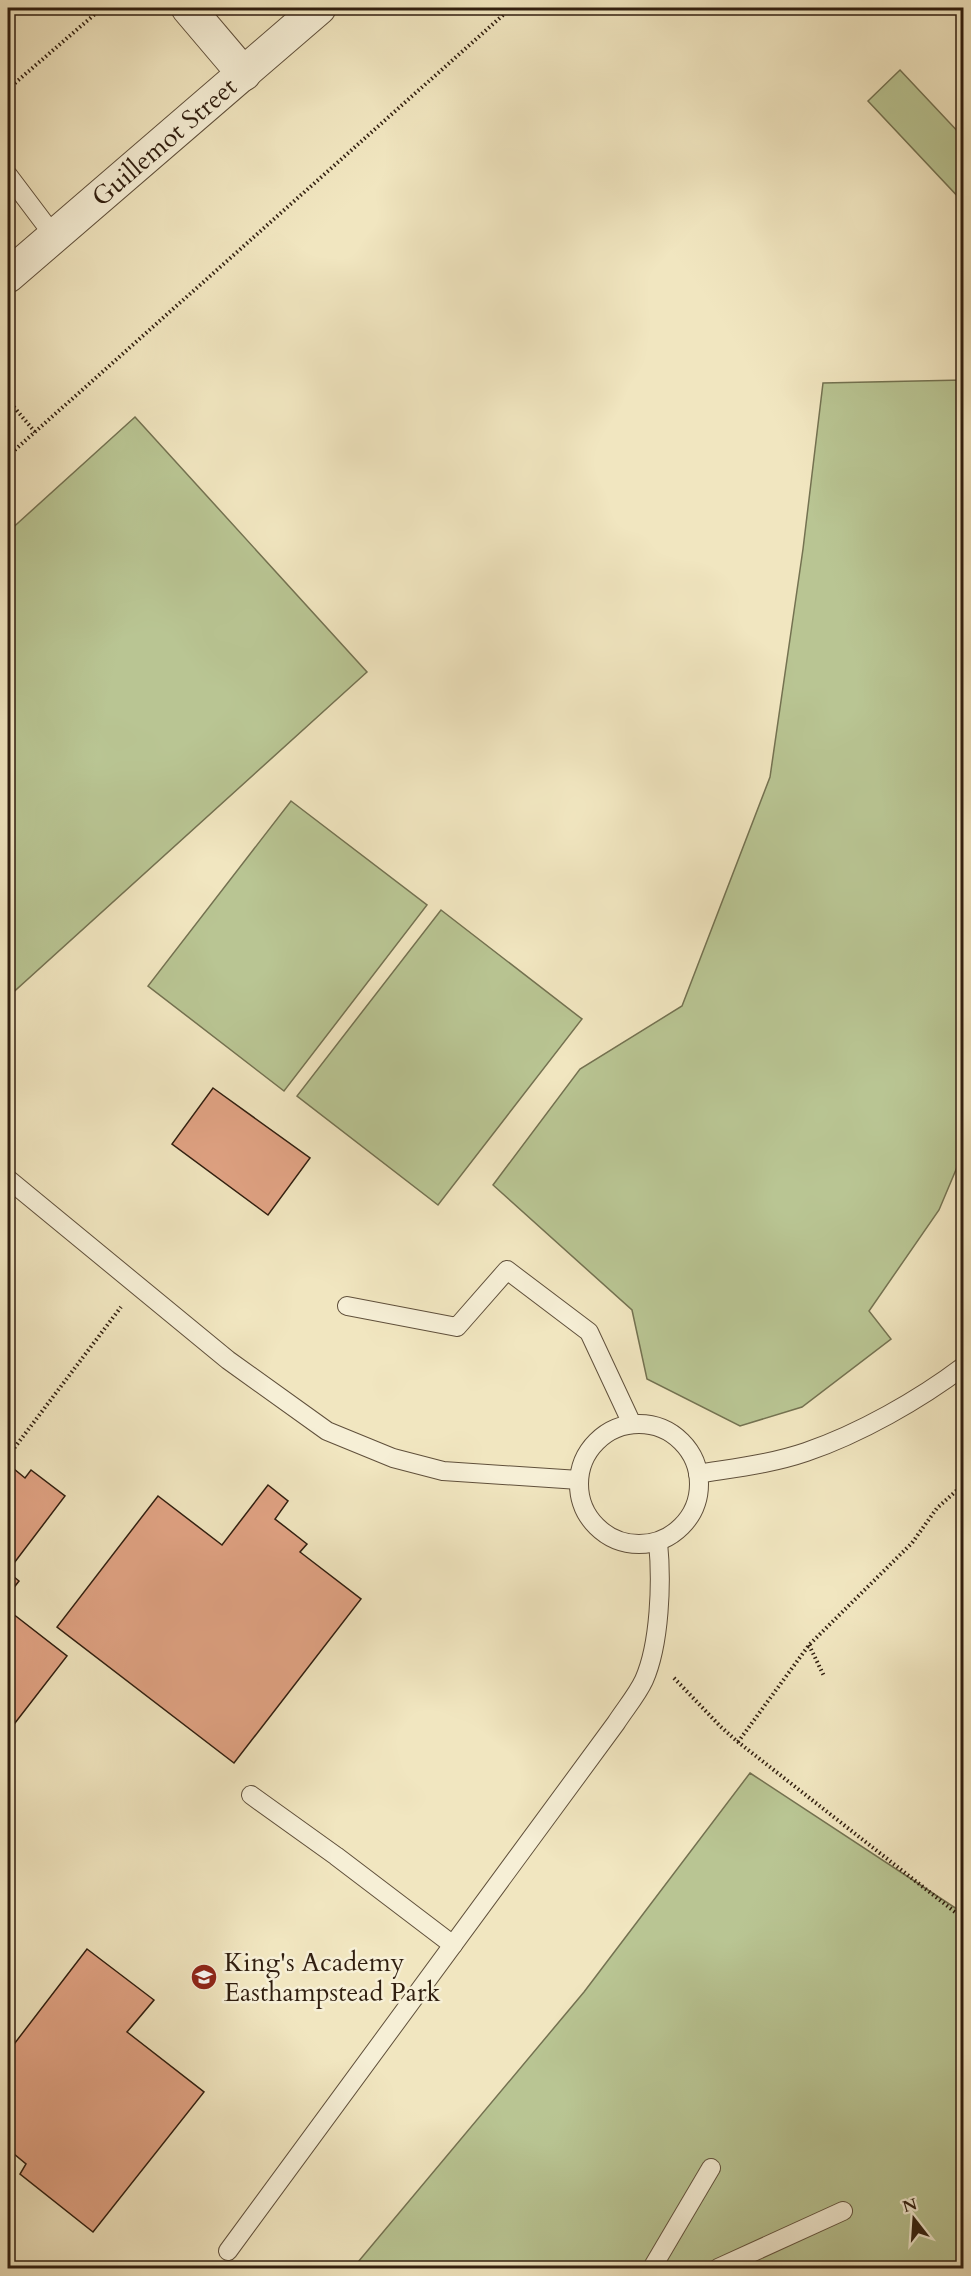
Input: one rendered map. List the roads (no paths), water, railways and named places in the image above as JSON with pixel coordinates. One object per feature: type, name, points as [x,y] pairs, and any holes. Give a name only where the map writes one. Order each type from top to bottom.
[{"type":"street","points":[[188,8],[244,74]]},
{"type":"street","name":"Guillemot Street","points":[[8,276],[319,8]]},
{"type":"lane","points":[[8,175],[54,236]]},
{"type":"lane","points":[[8,1179],[228,1360],[327,1431],[393,1458],[442,1471],[579,1480]]},
{"type":"lane","points":[[347,1306],[457,1326],[507,1270],[588,1332],[632,1425]]},
{"type":"lane","points":[[698,1474],[754,1465],[806,1452],[844,1436],[892,1411],[963,1366]]},
{"type":"lane","points":[[632,1425],[653,1425],[674,1436],[689,1450],[698,1474],[698,1499],[689,1518],[676,1532],[658,1542],[634,1545],[614,1539],[596,1527],[588,1517],[580,1498],[579,1480],[584,1460],[596,1442],[612,1431],[632,1425]]},
{"type":"lane","points":[[228,2251],[616,1723],[644,1681],[653,1655],[661,1572],[658,1542]]},
{"type":"lane","points":[[251,1795],[453,1945]]},
{"type":"lane","points":[[652,2268],[711,2168]]},
{"type":"lane","points":[[718,2268],[843,2211]]},
{"type":"place","name":"King's Academy Easthampstead Park","points":[[204,1977]]}]
